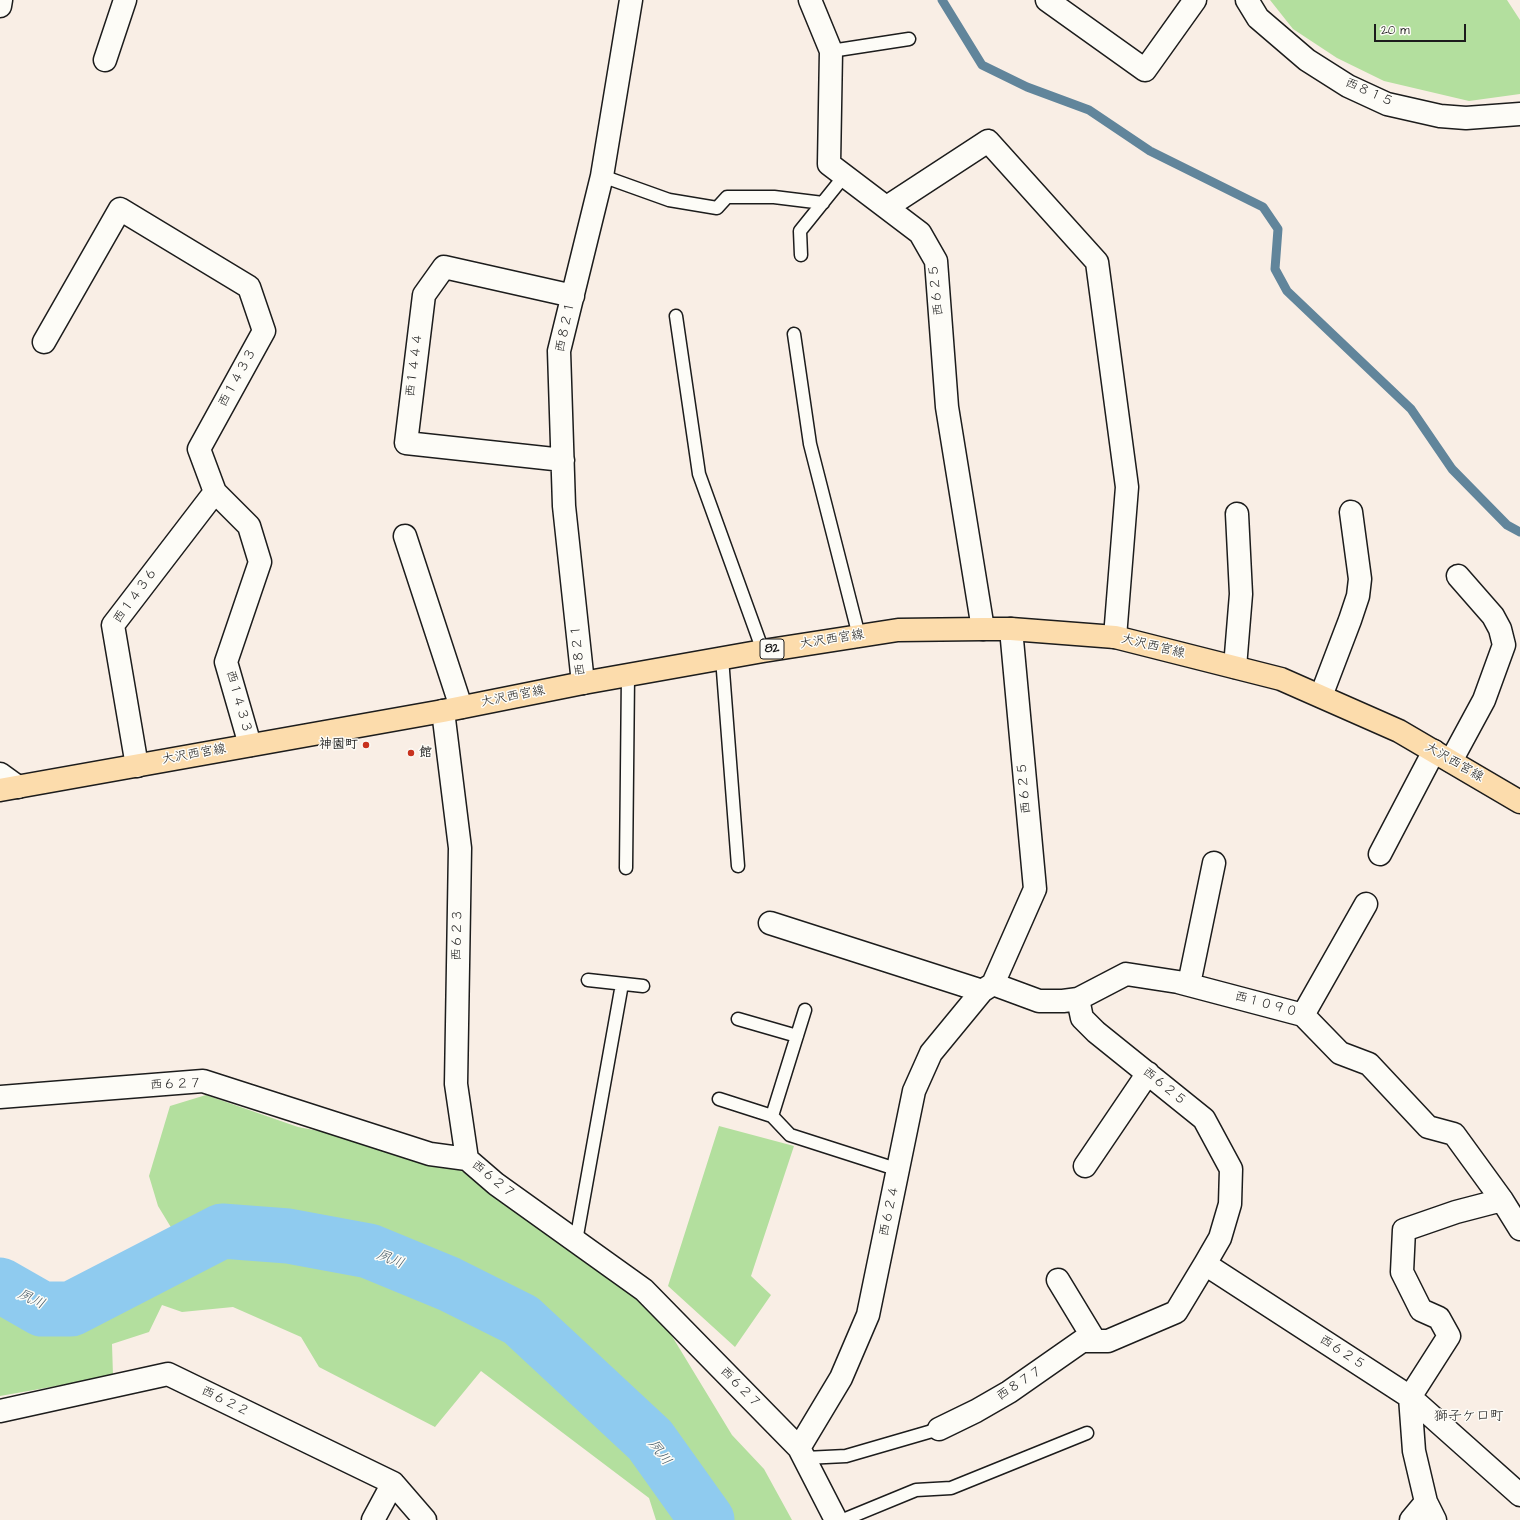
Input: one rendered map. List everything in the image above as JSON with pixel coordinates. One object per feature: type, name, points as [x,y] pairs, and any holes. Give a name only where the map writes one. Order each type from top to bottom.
[{"type":"main road","name":"大沢西宮線","points":[[9,788],[452,709],[583,683],[763,651],[898,630],[1011,629],[1115,637],[1281,678],[1399,731],[1520,802]]},
{"type":"street","points":[[0,6],[2,0]]},
{"type":"street","points":[[105,60],[125,0]]},
{"type":"street","name":"西８２１","points":[[583,683],[564,506],[559,351],[602,176],[631,0]]},
{"type":"street","name":"西６２５","points":[[810,0],[831,51],[829,164],[920,233],[936,261],[947,407],[983,629]]},
{"type":"street","points":[[1047,0],[1144,70],[1195,0]]},
{"type":"street","name":"西８１５","points":[[1247,0],[1258,18],[1307,60],[1348,86],[1387,104],[1440,116],[1466,118],[1520,114]]},
{"type":"street","points":[[887,207],[988,141],[1096,262],[1127,487],[1115,637]]},
{"type":"street","name":"西１４３３","points":[[44,342],[120,209],[248,286],[264,331],[199,449],[215,492],[249,526],[260,562],[226,662],[250,745]]},
{"type":"street","name":"西１４４４","points":[[563,460],[406,443],[424,295],[444,267],[573,296]]},
{"type":"street","name":"西１４３６","points":[[136,766],[113,625],[215,492]]},
{"type":"street","points":[[1321,696],[1358,596],[1360,579],[1351,512]]},
{"type":"street","points":[[1235,667],[1241,594],[1237,514]]},
{"type":"street","name":"西６２３","points":[[405,536],[452,709],[460,848],[456,1084],[467,1159]]},
{"type":"street","points":[[1380,854],[1443,756],[1484,700],[1497,669],[1504,644],[1500,629],[1493,616],[1458,576]]},
{"type":"street","name":"西６２５","points":[[987,987],[1034,889],[1011,629]]},
{"type":"street","points":[[0,774],[9,788]]},
{"type":"street","points":[[1189,984],[1214,863]]},
{"type":"street","points":[[1303,1015],[1366,904]]},
{"type":"street","points":[[770,923],[987,987],[1039,1000],[1078,999]]},
{"type":"street","name":"西１０９０","points":[[1078,999],[1126,974],[1189,984],[1303,1015],[1340,1053],[1369,1064],[1428,1127],[1454,1134],[1519,1223]]},
{"type":"street","name":"西６２４","points":[[802,1453],[841,1378],[868,1315],[899,1170],[914,1090],[931,1052],[987,987]]},
{"type":"street","name":"西６２５","points":[[1078,999],[1082,1018],[1204,1119],[1231,1169],[1230,1204],[1220,1238],[1205,1264],[1410,1397],[1520,1495]]},
{"type":"street","points":[[1085,1166],[1148,1074]]},
{"type":"street","name":"西６２７","points":[[0,1097],[202,1081],[430,1154],[467,1159],[496,1184],[644,1290],[802,1453],[836,1520]]},
{"type":"street","points":[[1410,1520],[1431,1511],[1414,1451],[1410,1397],[1449,1336],[1439,1318],[1421,1310],[1402,1272],[1404,1230],[1456,1212],[1502,1200]]},
{"type":"street","name":"西８７７","points":[[939,1429],[976,1411],[1009,1392],[1082,1341],[1108,1341],[1176,1312],[1205,1264]]},
{"type":"street","points":[[1058,1280],[1096,1341]]},
{"type":"street","name":"西６２２","points":[[0,1411],[168,1374],[393,1483],[425,1520]]},
{"type":"street","points":[[373,1520],[393,1483]]},
{"type":"lane","points":[[831,51],[909,39]]},
{"type":"lane","points":[[801,255],[800,231],[845,175]]},
{"type":"lane","points":[[602,176],[669,200],[717,208],[727,198],[774,197],[823,203]]},
{"type":"lane","points":[[676,316],[699,474],[763,651]]},
{"type":"lane","points":[[794,334],[810,444],[859,636]]},
{"type":"lane","points":[[722,658],[738,866]]},
{"type":"lane","points":[[626,868],[628,675]]},
{"type":"lane","points":[[588,980],[643,986]]},
{"type":"lane","points":[[576,1241],[622,984]]},
{"type":"lane","points":[[772,1116],[805,1010]]},
{"type":"lane","points":[[738,1019],[797,1036]]},
{"type":"lane","points":[[719,1099],[772,1116],[790,1135],[899,1170]]},
{"type":"lane","name":"西８７７","points":[[802,1453],[846,1456],[939,1429]]},
{"type":"lane","points":[[843,1520],[916,1490],[951,1488],[1087,1433]]},
{"type":"green space","points":[[1270,0],[1507,0],[1520,20],[1520,94],[1469,101],[1384,81],[1337,58],[1293,29]]},
{"type":"green space","points":[[206,1095],[298,1127],[467,1159],[644,1290],[732,1435],[764,1469],[792,1520],[656,1520],[649,1498],[481,1371],[435,1427],[319,1367],[301,1337],[233,1307],[182,1312],[162,1305],[149,1332],[112,1344],[113,1376],[0,1396],[0,1310],[32,1327],[189,1257],[158,1206],[149,1176],[170,1106]]},
{"type":"green space","points":[[719,1126],[794,1146],[751,1276],[771,1295],[735,1347],[668,1286]]},
{"type":"waterway","points":[[942,0],[982,65],[1027,87],[1089,110],[1150,151],[1263,207],[1278,229],[1275,269],[1287,291],[1411,409],[1452,469],[1507,525],[1520,532]]},
{"type":"waterway","name":"夙川","points":[[0,1285],[42,1309],[71,1309],[222,1231],[288,1236],[369,1251],[449,1284],[521,1320],[650,1440],[707,1520]]},
{"type":"place","name":"神園町","points":[[366,745]]},
{"type":"place","name":"館","points":[[411,753]]},
{"type":"district","name":"獅子ケ口町","points":[[1469,1417]]}]
